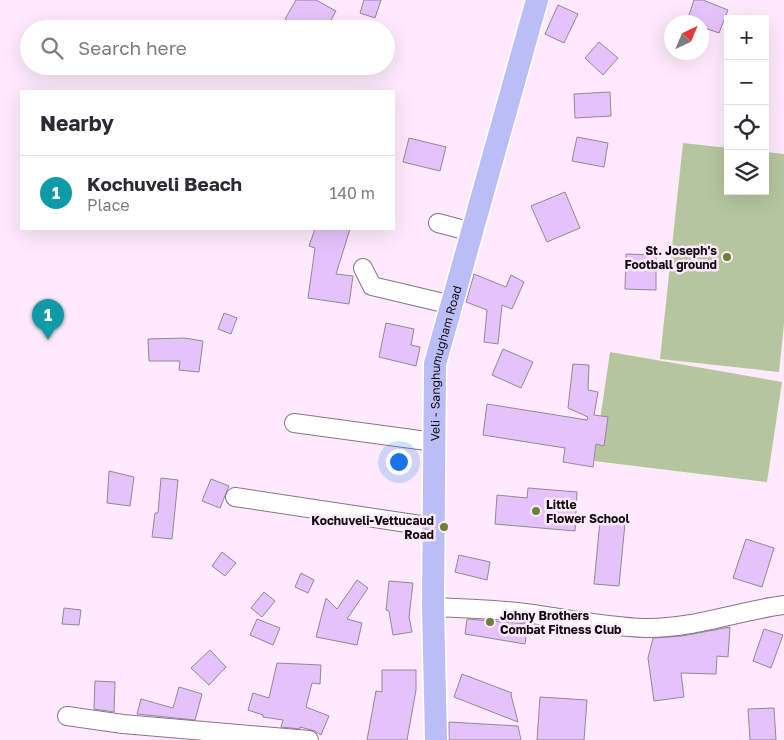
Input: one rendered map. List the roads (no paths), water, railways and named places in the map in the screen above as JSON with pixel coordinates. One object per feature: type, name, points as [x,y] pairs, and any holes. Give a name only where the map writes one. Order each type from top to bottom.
[{"type":"main road","name":"Veli - Sanghumugham Road","points":[[436,740],[433,607],[435,364],[536,0]]},
{"type":"street","points":[[438,223],[472,232]]},
{"type":"street","points":[[363,268],[372,286],[452,306]]},
{"type":"street","points":[[294,423],[434,442]]},
{"type":"street","points":[[235,497],[434,527]]},
{"type":"street","points":[[433,607],[516,612],[574,622],[646,628],[677,626],[784,605]]},
{"type":"street","points":[[66,716],[124,724],[309,740]]},
{"type":"place","name":"St. Joseph's Football ground","points":[[727,257]]},
{"type":"place","name":"Kochuveli Beach","points":[[48,340]]},
{"type":"place","name":"Little Flower School","points":[[536,511]]},
{"type":"place","name":"Kochuveli-Vettucaud Road","points":[[444,527]]},
{"type":"place","name":"Johny Brothers Combat Fitness Club","points":[[490,622]]}]
